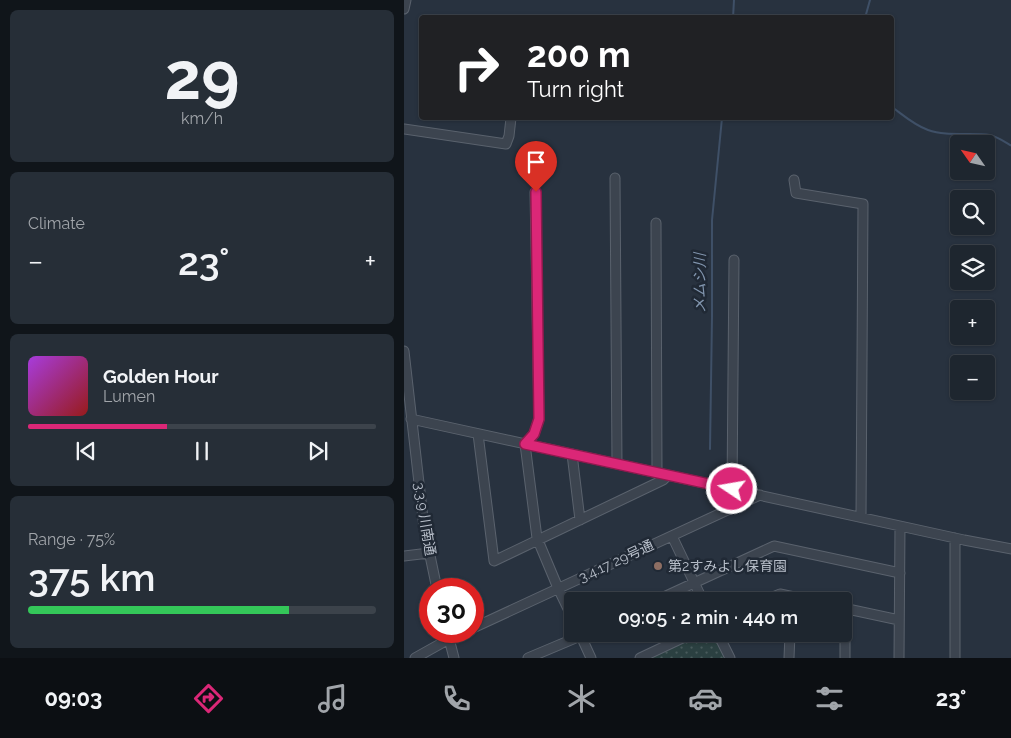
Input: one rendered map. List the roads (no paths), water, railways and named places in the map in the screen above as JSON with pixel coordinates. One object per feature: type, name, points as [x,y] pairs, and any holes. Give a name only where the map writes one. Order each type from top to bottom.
[{"type":"street","points":[[404,9],[406,0]]},
{"type":"street","points":[[404,129],[506,144],[511,120]]},
{"type":"street","points":[[615,178],[617,464]]},
{"type":"street","points":[[794,180],[796,193],[863,204],[861,517]]},
{"type":"street","points":[[536,192],[539,419],[534,434],[525,444],[538,540],[564,600]]},
{"type":"street","points":[[656,223],[657,472]]},
{"type":"street","points":[[732,489],[734,260]]},
{"type":"street","name":"3.3.9 川南通","points":[[404,351],[409,422],[424,527],[435,578]]},
{"type":"street","points":[[409,422],[478,434],[1011,549]]},
{"type":"street","points":[[478,434],[494,561],[663,480],[668,475]]},
{"type":"street","points":[[572,454],[580,520]]},
{"type":"street","name":"3.4.17 29号通","points":[[484,623],[760,495]]},
{"type":"street","points":[[898,658],[900,526]]},
{"type":"street","points":[[672,536],[698,592]]},
{"type":"street","points":[[955,538],[955,658]]},
{"type":"street","points":[[674,592],[774,546],[900,573]]},
{"type":"street","points":[[404,556],[429,553]]},
{"type":"street","points":[[852,610],[899,620]]},
{"type":"street","points":[[528,658],[564,642]]},
{"type":"street","points":[[585,642],[592,658]]},
{"type":"street","points":[[640,658],[674,642]]},
{"type":"street","points":[[722,642],[730,658]]},
{"type":"street","points":[[789,658],[790,642]]},
{"type":"street","points":[[845,642],[845,658]]},
{"type":"street","points":[[415,658],[437,643]]},
{"type":"street","points":[[450,643],[454,658]]},
{"type":"waterway","name":"メムシ川","points":[[733,15],[734,0]]},
{"type":"waterway","points":[[866,15],[870,0]]},
{"type":"waterway","points":[[894,109],[913,123],[928,130],[951,134],[990,135],[1012,146]]},
{"type":"waterway","name":"メムシ川","points":[[710,449],[712,220],[722,120]]},
{"type":"place","name":"第2すみよし保育園","points":[[658,566]]}]
